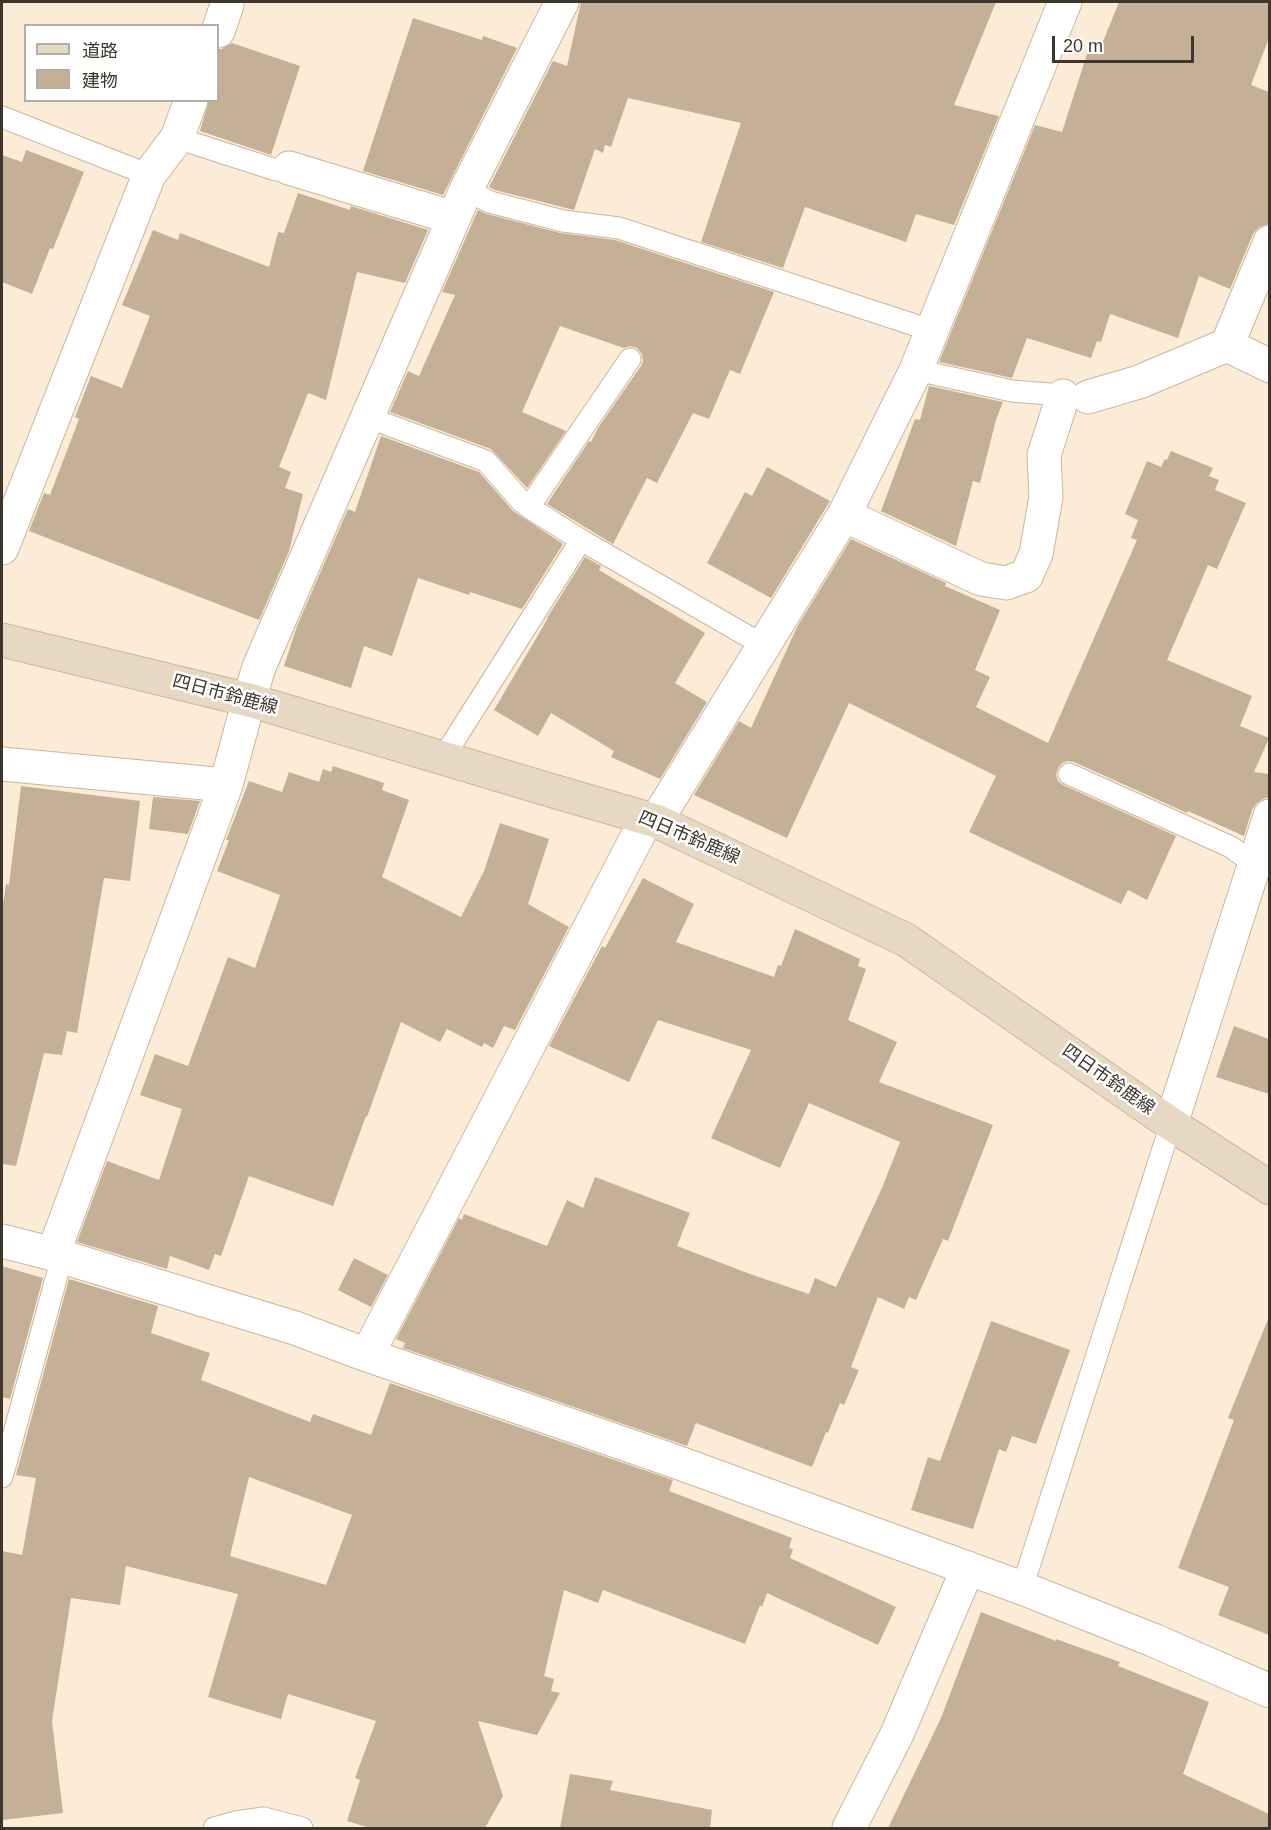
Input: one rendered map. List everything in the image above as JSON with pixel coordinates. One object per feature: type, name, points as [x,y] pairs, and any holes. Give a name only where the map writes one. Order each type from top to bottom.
[{"type":"main road","name":"四日市鈴鹿線","points":[[2,640],[249,700],[652,819],[906,940],[1170,1124],[1269,1188]]},
{"type":"street","points":[[58,1255],[226,785],[260,667],[460,204],[562,2]]},
{"type":"street","points":[[367,1355],[652,819],[844,515],[933,331],[1065,2]]},
{"type":"street","points":[[2,548],[149,175],[177,138],[190,102]]},
{"type":"street","points":[[289,168],[460,204]]},
{"type":"street","points":[[844,515],[981,579],[1006,583],[1026,576],[1036,554],[1046,497],[1044,455],[1076,397],[1139,382],[1227,345],[1269,242]]},
{"type":"street","points":[[1227,345],[1269,366]]},
{"type":"street","points":[[2,764],[226,785]]},
{"type":"street","points":[[1170,1124],[1269,816]]},
{"type":"street","points":[[2,1242],[58,1255],[295,1328],[674,1461],[1022,1588],[1153,1640],[1269,1691]]},
{"type":"street","points":[[849,1828],[897,1734],[968,1568]]},
{"type":"lane","points":[[2,117],[149,175]]},
{"type":"lane","points":[[177,138],[276,170],[289,168]]},
{"type":"lane","points":[[460,204],[490,202],[552,218],[627,231],[933,331]]},
{"type":"lane","points":[[529,507],[630,359]]},
{"type":"lane","points":[[916,370],[1012,391],[1076,397]]},
{"type":"lane","points":[[368,417],[486,461],[529,507],[581,540],[764,645]]},
{"type":"lane","points":[[443,758],[581,540]]},
{"type":"lane","points":[[1069,774],[1231,847],[1254,864]]},
{"type":"lane","points":[[1022,1588],[1170,1124]]},
{"type":"lane","points":[[2,1477],[58,1255]]},
{"type":"lane","points":[[214,1828],[264,1818],[302,1828]]},
{"type":"building","points":[[581,2],[996,2],[954,105],[999,116],[954,225],[916,214],[906,242],[805,207],[783,268],[701,242],[741,123],[628,98],[611,147],[605,145],[603,153],[595,149],[574,210],[489,187],[553,61],[567,66]]},
{"type":"building","points":[[1119,2],[1269,2],[1269,38],[1251,85],[1269,92],[1269,224],[1259,227],[1253,234],[1230,289],[1199,276],[1178,338],[1110,314],[1101,342],[1097,341],[1091,358],[1027,338],[1012,378],[939,362],[1035,125],[1062,132],[1088,51],[1098,54]]},
{"type":"building","points":[[413,18],[482,40],[483,36],[517,48],[443,195],[363,171]]},
{"type":"building","points":[[232,43],[300,66],[271,155],[200,131],[208,102],[219,102],[219,49]]},
{"type":"building","points":[[26,150],[84,172],[32,294],[2,282],[2,155],[22,162]]},
{"type":"building","points":[[298,193],[350,210],[351,206],[428,230],[405,283],[357,272],[326,400],[308,393],[279,467],[291,472],[285,488],[303,494],[289,551],[259,620],[29,531],[44,493],[50,495],[79,419],[75,417],[91,376],[122,388],[150,316],[122,305],[153,230],[178,240],[180,233],[269,267],[278,232],[284,233]]},
{"type":"building","points":[[478,210],[560,233],[615,240],[774,292],[740,374],[730,370],[709,419],[693,413],[657,483],[647,478],[613,544],[547,504],[641,366],[642,354],[637,348],[630,346],[624,348],[560,326],[522,412],[566,431],[527,488],[491,449],[390,412],[408,371],[419,376],[455,295],[442,292]]},
{"type":"building","points":[[929,386],[1003,402],[996,420],[980,483],[973,481],[956,546],[872,507],[881,511],[915,419],[920,420]]},
{"type":"building","points":[[381,436],[479,472],[513,511],[563,544],[522,609],[418,578],[392,656],[364,646],[351,688],[284,666],[297,626],[348,509],[355,512]]},
{"type":"building","points":[[1171,451],[1213,468],[1209,476],[1219,480],[1215,490],[1246,503],[1217,569],[1208,565],[1167,660],[1252,696],[1240,726],[1269,738],[1254,772],[1269,774],[1269,798],[1257,803],[1252,810],[1244,836],[1074,762],[1062,763],[1056,775],[1058,781],[1063,785],[1176,836],[1147,900],[1128,890],[1121,904],[969,832],[996,776],[849,703],[787,838],[694,795],[739,721],[751,728],[797,627],[851,539],[946,583],[945,586],[1000,610],[975,670],[990,677],[976,707],[1048,743],[1137,540],[1131,538],[1138,520],[1125,514],[1147,461],[1161,467]]},
{"type":"building","points":[[767,467],[830,501],[771,598],[707,563],[745,492],[752,496]]},
{"type":"building","points":[[585,557],[601,566],[599,570],[705,633],[675,683],[707,702],[660,779],[611,757],[614,751],[551,713],[538,736],[494,710]]},
{"type":"building","points":[[333,766],[384,783],[382,790],[409,800],[382,877],[461,917],[484,871],[500,823],[549,839],[528,904],[569,927],[515,1030],[504,1026],[493,1048],[484,1043],[482,1047],[447,1029],[440,1042],[401,1022],[333,1206],[249,1176],[221,1256],[215,1254],[209,1270],[170,1256],[167,1269],[77,1242],[107,1161],[159,1180],[182,1109],[140,1095],[155,1054],[188,1066],[228,957],[255,968],[280,895],[217,871],[229,840],[226,840],[249,781],[282,792],[289,772],[319,782],[323,769],[331,772]]},
{"type":"building","points":[[21,786],[140,801],[130,881],[104,878],[77,1033],[67,1031],[62,1055],[44,1053],[16,1166],[2,1164],[2,910],[6,884],[9,885]]},
{"type":"building","points":[[153,797],[200,801],[188,834],[149,829]]},
{"type":"building","points":[[643,878],[694,904],[676,942],[774,977],[778,965],[781,966],[795,929],[860,959],[858,966],[866,969],[848,1020],[897,1042],[879,1082],[993,1125],[948,1241],[943,1239],[916,1300],[909,1297],[904,1309],[878,1297],[851,1367],[859,1370],[844,1405],[840,1403],[812,1467],[696,1423],[687,1446],[403,1348],[405,1343],[396,1339],[459,1218],[462,1220],[464,1214],[547,1246],[567,1200],[583,1208],[595,1177],[690,1213],[677,1246],[809,1294],[815,1278],[836,1287],[882,1188],[900,1142],[809,1103],[780,1168],[711,1138],[751,1050],[658,1020],[629,1082],[549,1046],[602,946],[605,948]]},
{"type":"building","points":[[1234,1026],[1269,1039],[1269,1094],[1216,1077]]},
{"type":"building","points":[[354,1258],[388,1275],[371,1307],[338,1290]]},
{"type":"building","points":[[2,1266],[43,1278],[10,1399],[2,1397]]},
{"type":"building","points":[[69,1279],[158,1306],[151,1333],[210,1353],[201,1380],[310,1422],[313,1414],[371,1435],[390,1383],[673,1480],[669,1491],[792,1538],[789,1548],[793,1549],[790,1558],[896,1607],[878,1645],[767,1593],[745,1644],[603,1590],[598,1603],[564,1590],[544,1676],[554,1679],[551,1691],[560,1693],[537,1735],[478,1721],[503,1796],[485,1828],[370,1828],[347,1821],[360,1780],[355,1778],[376,1721],[288,1694],[281,1719],[208,1697],[238,1594],[126,1566],[120,1605],[71,1598],[52,1721],[63,1813],[2,1820],[2,1551],[22,1555],[36,1478],[16,1475]],"holes":[[[249,1477],[352,1515],[326,1585],[230,1556]]]},
{"type":"building","points":[[1268,1319],[1269,1635],[1218,1615],[1229,1587],[1178,1568],[1234,1420],[1228,1418]]},
{"type":"building","points":[[991,1321],[1070,1350],[1036,1444],[1012,1436],[1006,1452],[999,1449],[973,1529],[911,1510],[928,1457],[940,1461]]},
{"type":"building","points":[[981,1612],[1056,1641],[1056,1639],[1120,1662],[1118,1666],[1209,1702],[1183,1774],[1269,1814],[1269,1828],[888,1828],[941,1718]]},
{"type":"building","points":[[570,1774],[613,1781],[610,1790],[712,1810],[710,1828],[560,1828]]}]
